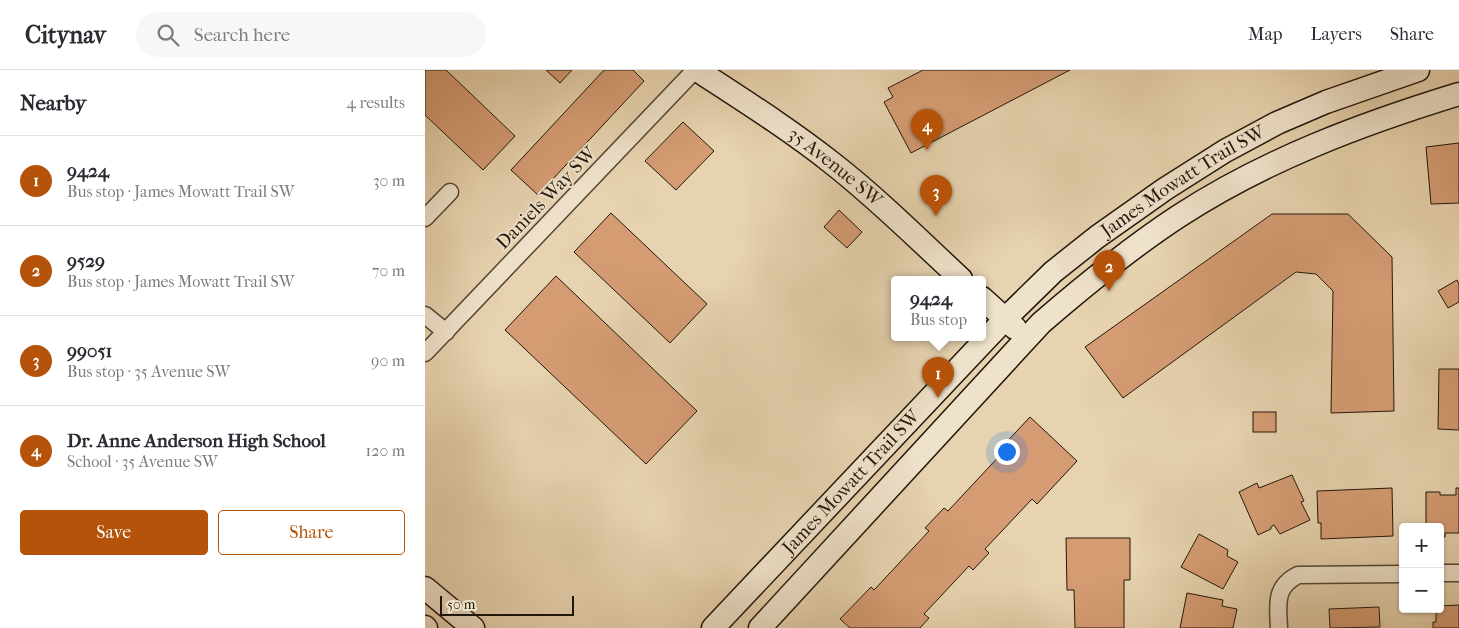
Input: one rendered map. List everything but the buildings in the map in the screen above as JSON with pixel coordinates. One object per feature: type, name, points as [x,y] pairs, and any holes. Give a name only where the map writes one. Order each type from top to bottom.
[{"type":"main road","name":"35 Avenue SW","points":[[696,70],[799,137],[864,190],[958,276]]},
{"type":"main road","name":"James Mowatt Trail SW","points":[[986,339],[1053,272],[1097,237],[1165,189],[1225,151],[1277,123],[1326,102],[1418,70]]},
{"type":"main road","name":"James Mowatt Trail SW","points":[[760,628],[1041,323],[1132,248],[1178,216],[1228,187],[1310,146],[1359,126],[1459,94]]},
{"type":"main road","points":[[986,302],[1027,339]]},
{"type":"main road","name":"James Mowatt Trail SW","points":[[713,628],[984,341]]},
{"type":"main road","points":[[425,588],[473,628]]},
{"type":"street","name":"Daniels Way SW","points":[[425,353],[696,70]]},
{"type":"street","points":[[425,218],[450,192]]},
{"type":"street","points":[[425,315],[445,332]]},
{"type":"street","points":[[1444,573],[1459,573]]},
{"type":"street","points":[[1279,628],[1280,593],[1289,580],[1298,575],[1399,574]]},
{"type":"place","name":"Dr. Anne Anderson High School","points":[[927,150]]},
{"type":"place","name":"99051","points":[[936,216]]},
{"type":"place","name":"9529","points":[[1109,291]]},
{"type":"place","name":"9424","points":[[938,398]]}]
